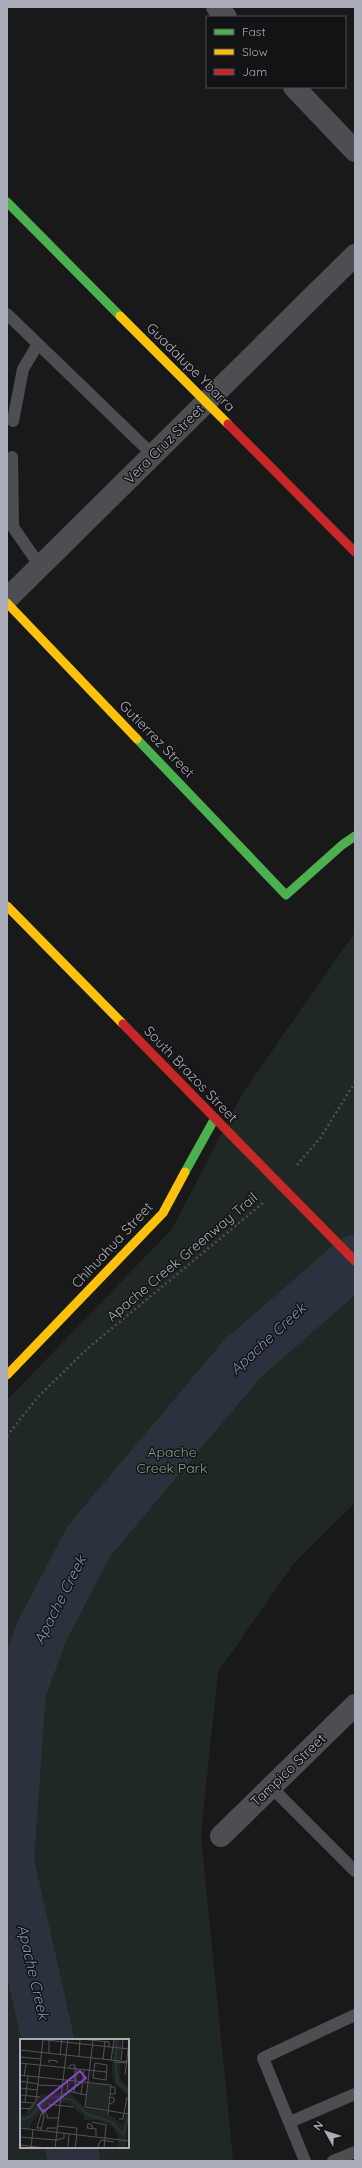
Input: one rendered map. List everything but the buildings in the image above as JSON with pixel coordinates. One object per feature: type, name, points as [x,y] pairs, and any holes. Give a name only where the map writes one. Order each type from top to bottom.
[{"type":"street","points":[[217,7],[225,16]]},
{"type":"street","points":[[295,88],[355,150]]},
{"type":"street","name":"Guadalupe Ybarra","points":[[7,202],[355,552]]},
{"type":"street","name":"Vera Cruz Street","points":[[7,599],[355,255]]},
{"type":"street","name":"Gutierrez Street","points":[[7,603],[286,895],[355,836]]},
{"type":"street","name":"South Brazos Street","points":[[10,915],[215,1118],[355,1261]]},
{"type":"street","name":"Chihuahua Street","points":[[7,1375],[163,1213],[215,1118]]},
{"type":"street","name":"Tampico Street","points":[[221,1836],[355,1705]]},
{"type":"lane","points":[[7,314],[153,455]]},
{"type":"lane","points":[[13,421],[23,369],[38,344]]},
{"type":"lane","points":[[12,457],[13,527],[40,566]]},
{"type":"lane","points":[[271,1787],[355,1871]]},
{"type":"lane","points":[[305,2161],[263,2058],[355,2015]]},
{"type":"lane","points":[[290,2122],[355,2094]]},
{"type":"lane","points":[[333,2161],[355,2152]]},
{"type":"path","points":[[292,1171],[321,1137],[355,1082]]},
{"type":"path","name":"Apache Creek Greenway Trail","points":[[7,1436],[38,1397],[87,1349],[268,1199]]},
{"type":"green space","name":"Apache Creek Park","points":[[355,932],[355,1503],[294,1563],[218,1672],[201,1834],[233,2161],[7,2161],[7,1400],[172,1229],[242,1094]]},
{"type":"waterway","name":"Apache Creek","points":[[48,2039],[8,1861],[20,1691],[42,1631],[89,1541],[243,1358],[355,1261]]},
{"type":"waterway","name":"Apache Creek","points":[[71,2148],[74,2161]]},
{"type":"traffic: fast","points":[[7,202],[120,316]]},
{"type":"traffic: fast","points":[[137,739],[286,895],[342,845],[355,836]]},
{"type":"traffic: fast","points":[[185,1172],[215,1118]]},
{"type":"traffic: slow","points":[[120,316],[228,424]]},
{"type":"traffic: slow","points":[[7,603],[137,739]]},
{"type":"traffic: slow","points":[[7,906],[123,1024]]},
{"type":"traffic: slow","points":[[7,1375],[163,1213],[185,1172]]},
{"type":"traffic: jam","points":[[228,424],[355,552]]},
{"type":"traffic: jam","points":[[123,1024],[245,1149]]},
{"type":"traffic: jam","points":[[245,1149],[355,1261]]}]
